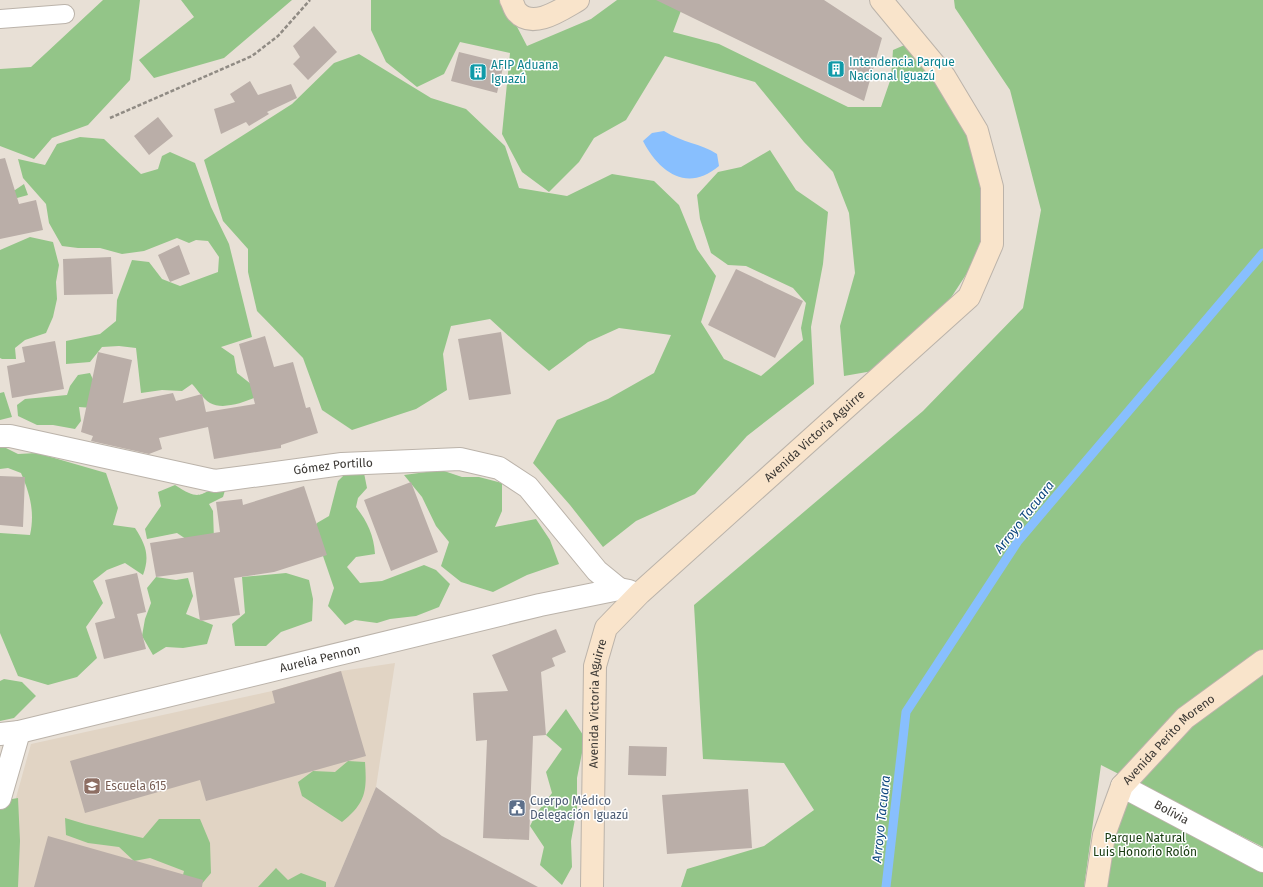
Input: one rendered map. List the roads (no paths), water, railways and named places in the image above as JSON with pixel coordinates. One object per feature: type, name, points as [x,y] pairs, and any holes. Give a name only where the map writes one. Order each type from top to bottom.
[{"type":"main road","points":[[511,0],[517,12],[531,19],[552,15],[578,0]]},
{"type":"main road","name":"Avenida Victoria Aguirre","points":[[592,887],[595,666],[606,628],[640,593],[969,297],[992,244],[992,187],[977,131],[944,76],[881,0]]},
{"type":"main road","name":"Avenida Perito Moreno","points":[[1096,887],[1104,835],[1122,786],[1185,718],[1263,661]]},
{"type":"street","name":"Gómez Portillo","points":[[0,436],[10,436],[214,481],[342,464],[460,459],[499,468],[528,487],[597,571],[619,589]]},
{"type":"street","name":"Aurelia Pennon","points":[[9,733],[540,605],[619,589],[640,593]]},
{"type":"street","points":[[0,798],[9,733]]},
{"type":"street","name":"Bolívia","points":[[1122,786],[1263,861]]},
{"type":"lane","points":[[0,20],[65,14]]},
{"type":"water","points":[[664,131],[678,138],[711,150],[717,154],[719,166],[707,174],[696,178],[685,178],[666,170],[657,162],[643,141],[652,133]]},
{"type":"waterway","name":"Arroyo Tacuara","points":[[886,887],[906,712],[1018,541],[1263,253]]},
{"type":"place","name":"Intendencia Parque Nacional Iguazú","points":[[836,69]]},
{"type":"place","name":"AFIP Aduana Iguazú","points":[[478,72]]},
{"type":"place","name":"Escuela 615","points":[[92,786]]},
{"type":"place","name":"Cuerpo Médico Delegación Iguazú","points":[[517,808]]},
{"type":"park label","name":"Parque Natural Luis Honorio Rolón","points":[[1145,845]]}]
